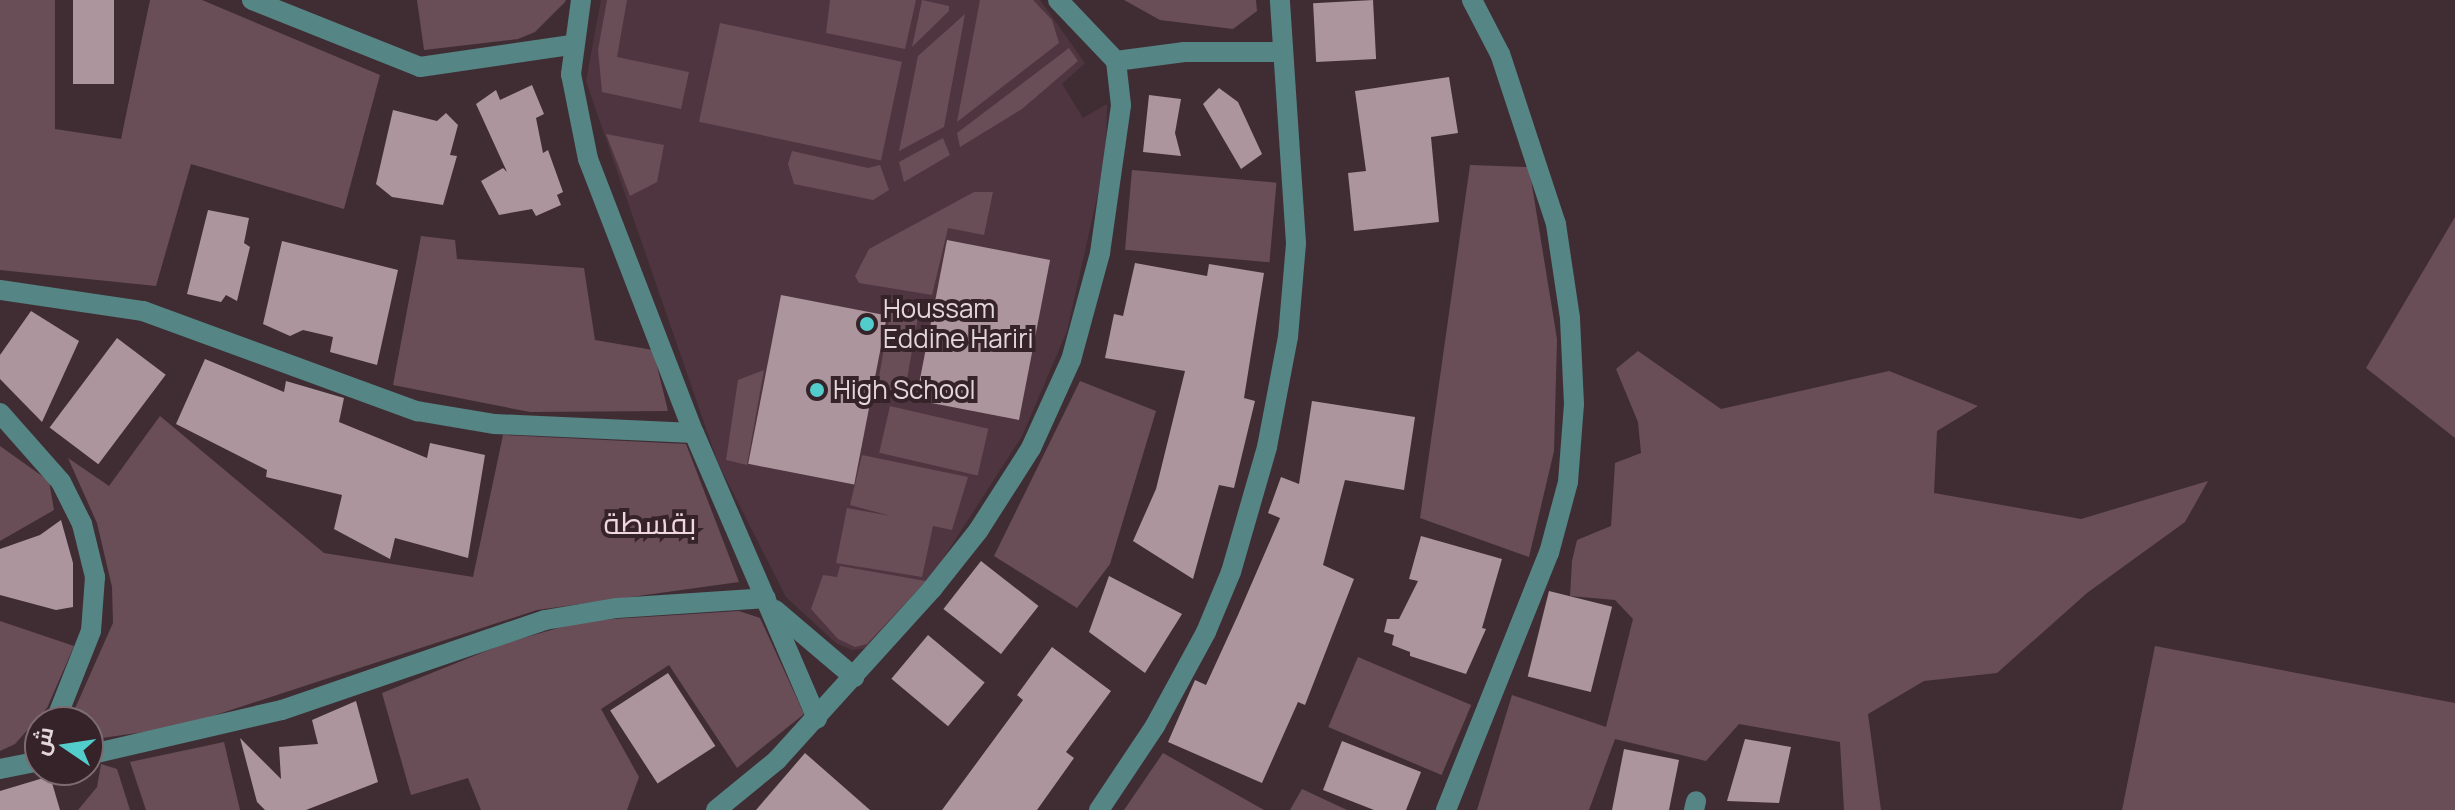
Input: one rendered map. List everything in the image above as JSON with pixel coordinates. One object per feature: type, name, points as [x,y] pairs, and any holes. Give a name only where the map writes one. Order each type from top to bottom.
[{"type":"street","points":[[252,0],[420,67],[571,45]]},
{"type":"street","points":[[581,0],[571,45],[573,100],[588,159],[694,433],[817,719]]},
{"type":"street","points":[[716,810],[756,781],[817,719],[978,531],[1054,404],[1087,310],[1108,215],[1121,105],[1116,61],[1058,0]]},
{"type":"street","points":[[1099,810],[1155,726],[1206,632],[1235,560],[1267,447],[1288,337],[1295,255],[1292,164],[1280,52],[1280,0]]},
{"type":"street","points":[[1446,810],[1549,553],[1568,482],[1573,418],[1570,318],[1556,224],[1500,54],[1472,0]]},
{"type":"street","points":[[1116,61],[1184,52],[1280,52]]},
{"type":"street","points":[[0,290],[143,311],[417,411],[495,424],[694,433]]},
{"type":"street","points":[[0,413],[67,492],[90,548],[95,577],[88,641],[62,706]]},
{"type":"street","points":[[104,752],[243,722],[545,620],[617,608],[768,602],[854,677]]},
{"type":"street","points":[[0,769],[24,763]]},
{"type":"shaded area","points":[[0,0],[55,0],[55,129],[121,139],[150,0],[202,0],[380,75],[344,209],[191,164],[156,286],[0,270]]},
{"type":"shaded area","points":[[417,0],[566,1],[535,32],[518,39],[424,50]]},
{"type":"shaded area","name":"Houssam Eddine Hariri","points":[[601,0],[1040,0],[1085,63],[1062,84],[1083,118],[1107,104],[1106,157],[1067,331],[1022,436],[928,582],[868,648],[852,650],[836,643],[786,597],[718,463],[586,81]]},
{"type":"shaded area","points":[[607,0],[627,0],[617,57],[689,72],[681,109],[602,92],[598,50]]},
{"type":"shaded area","points":[[830,0],[916,0],[905,49],[826,33]]},
{"type":"shaded area","points":[[922,0],[949,6],[949,11],[912,47]]},
{"type":"shaded area","points":[[980,0],[1033,0],[1052,20],[1059,43],[957,122]]},
{"type":"shaded area","points":[[1124,0],[1256,0],[1257,11],[1233,29],[1160,20]]},
{"type":"shaded area","points":[[965,14],[944,127],[899,151],[918,56]]},
{"type":"shaded area","points":[[720,23],[902,62],[881,160],[699,122]]},
{"type":"shaded area","points":[[1069,48],[1078,61],[1022,109],[960,147],[957,133]]},
{"type":"shaded area","points":[[606,134],[664,145],[657,182],[630,196]]},
{"type":"shaded area","points":[[943,138],[950,155],[904,182],[899,162]]},
{"type":"shaded area","points":[[792,151],[868,168],[880,165],[889,190],[873,200],[794,184],[788,164]]},
{"type":"shaded area","points":[[1470,165],[1529,167],[1557,339],[1554,451],[1529,557],[1420,518]]},
{"type":"shaded area","points":[[1132,170],[1276,183],[1269,262],[1125,250]]},
{"type":"shaded area","points":[[974,192],[993,192],[984,235],[948,228],[932,295],[859,283],[855,276],[869,249]]},
{"type":"shaded area","points":[[2455,217],[2455,438],[2366,368]]},
{"type":"shaded area","points":[[421,236],[455,240],[457,259],[584,268],[595,340],[653,350],[668,411],[530,412],[393,385]]},
{"type":"shaded area","points":[[892,303],[920,308],[905,393],[877,388]]},
{"type":"shaded area","points":[[1638,351],[1721,409],[1889,371],[1978,406],[1937,431],[1934,493],[2081,519],[2208,481],[2185,522],[2087,593],[1997,673],[1924,681],[1868,714],[1881,810],[1844,810],[1840,742],[1739,724],[1706,761],[1615,739],[1589,810],[1477,810],[1512,695],[1606,727],[1633,619],[1615,600],[1570,596],[1572,561],[1577,540],[1611,526],[1615,463],[1641,453],[1638,422],[1616,369]]},
{"type":"shaded area","points":[[764,370],[747,465],[726,460],[738,380]]},
{"type":"shaded area","points":[[1080,381],[1156,411],[1110,564],[1077,608],[994,556]]},
{"type":"shaded area","points":[[890,406],[988,429],[978,475],[879,453]]},
{"type":"shaded area","points":[[160,416],[324,553],[473,577],[503,435],[686,444],[739,582],[537,610],[179,727],[104,738],[104,706],[76,706],[113,623],[112,587],[97,523],[68,458],[109,486]]},
{"type":"shaded area","points":[[0,446],[49,481],[54,510],[0,541]]},
{"type":"shaded area","points":[[862,455],[968,477],[952,530],[933,526],[922,577],[836,563],[847,508],[891,516],[850,505]]},
{"type":"shaded area","points":[[840,566],[926,581],[867,644],[855,647],[838,639],[811,609],[823,575],[837,577]]},
{"type":"shaded area","points":[[739,611],[760,618],[804,714],[737,768],[669,665],[601,709],[639,777],[627,810],[481,810],[468,778],[411,795],[382,693],[506,643],[582,621]]},
{"type":"shaded area","points":[[0,621],[74,646],[48,706],[24,706],[24,734],[15,744],[0,751]]},
{"type":"shaded area","points":[[2155,646],[2455,703],[2455,810],[2122,810]]},
{"type":"shaded area","points":[[1358,657],[1471,705],[1442,775],[1328,727]]},
{"type":"shaded area","points":[[224,742],[240,810],[146,810],[130,762]]},
{"type":"shaded area","points":[[1163,753],[1264,810],[1124,810]]},
{"type":"shaded area","points":[[104,765],[117,769],[130,810],[78,810],[97,787],[104,786]]},
{"type":"shaded area","points":[[1302,789],[1347,810],[1290,810]]},
{"type":"building","points":[[73,0],[114,0],[114,84],[73,84]]},
{"type":"building","points":[[1373,0],[1376,59],[1316,62],[1313,3]]},
{"type":"building","points":[[1449,77],[1458,133],[1431,137],[1439,222],[1354,231],[1348,173],[1366,171],[1355,91]]},
{"type":"building","points":[[532,85],[544,114],[536,118],[543,153],[548,150],[563,192],[557,195],[561,205],[536,216],[532,209],[499,215],[481,181],[503,168],[507,172],[476,104],[496,90],[500,100]]},
{"type":"building","points":[[1219,88],[1238,102],[1262,154],[1241,169],[1203,104]]},
{"type":"building","points":[[1149,95],[1181,99],[1175,133],[1181,156],[1143,152]]},
{"type":"building","points":[[393,110],[437,121],[446,113],[458,125],[450,155],[457,156],[443,205],[392,197],[376,184]]},
{"type":"building","points":[[208,210],[249,218],[244,243],[250,247],[237,301],[226,295],[221,302],[187,294]]},
{"type":"building","points":[[947,240],[1050,260],[1019,420],[916,400]]},
{"type":"building","points":[[282,241],[398,270],[377,365],[330,352],[333,337],[303,330],[290,336],[263,324]]},
{"type":"building","points":[[1135,263],[1207,276],[1209,264],[1264,273],[1244,398],[1255,401],[1234,488],[1219,485],[1193,579],[1133,541],[1156,489],[1185,371],[1105,358],[1114,314],[1123,316]]},
{"type":"building","name":"High School","points":[[781,295],[887,316],[854,484],[748,464]]},
{"type":"building","points":[[31,311],[79,341],[42,422],[0,379],[0,355]]},
{"type":"building","points":[[117,338],[166,375],[98,464],[50,427]]},
{"type":"building","points":[[205,359],[284,392],[286,381],[344,398],[339,422],[427,458],[430,443],[485,455],[468,558],[395,538],[390,559],[334,529],[342,495],[266,477],[267,470],[176,424]]},
{"type":"building","points":[[1312,401],[1415,417],[1404,490],[1345,480],[1323,565],[1354,579],[1305,705],[1298,702],[1262,783],[1168,742],[1195,680],[1206,685],[1280,518],[1268,513],[1281,477],[1299,484]]},
{"type":"building","points":[[61,520],[73,563],[73,607],[56,610],[0,595],[0,549],[40,535]]},
{"type":"building","points":[[1421,536],[1502,559],[1482,628],[1486,629],[1466,674],[1410,656],[1410,652],[1392,645],[1394,635],[1384,632],[1387,619],[1399,619],[1418,581],[1409,579]]},
{"type":"building","points":[[981,561],[1039,606],[1001,654],[943,609]]},
{"type":"building","points":[[1109,576],[1182,614],[1145,673],[1089,632]]},
{"type":"building","points":[[1549,591],[1612,607],[1591,692],[1528,676]]},
{"type":"building","points":[[928,635],[985,683],[948,726],[891,679]]},
{"type":"building","points":[[1052,647],[1111,691],[1066,752],[1074,758],[1037,810],[942,810],[1023,700],[1017,695]]},
{"type":"building","points":[[668,673],[715,746],[658,784],[610,711]]},
{"type":"building","points":[[356,701],[378,782],[306,810],[265,810],[257,802],[240,738],[281,779],[279,747],[318,744],[312,720]]},
{"type":"building","points":[[1745,739],[1791,747],[1779,803],[1727,801]]},
{"type":"building","points":[[1342,741],[1421,772],[1406,810],[1374,810],[1323,790]]},
{"type":"building","points":[[1624,749],[1679,760],[1669,810],[1612,810]]},
{"type":"building","points":[[805,753],[870,810],[756,810]]},
{"type":"building","points":[[24,784],[53,786],[60,810],[0,810],[0,791]]},
{"type":"place","name":"Houssam Eddine Hariri","points":[[867,324]]},
{"type":"place","name":"High School","points":[[817,390]]},
{"type":"district","name":"بقسطة","points":[[650,523]]}]
